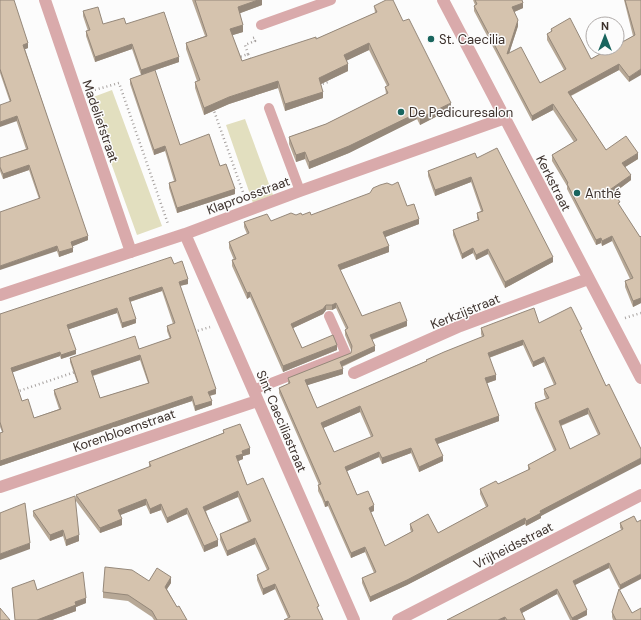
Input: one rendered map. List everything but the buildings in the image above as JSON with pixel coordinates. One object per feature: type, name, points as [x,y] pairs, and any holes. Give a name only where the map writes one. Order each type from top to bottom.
[{"type":"street","name":"Madeliefstraat","points":[[45,0],[131,252]]},
{"type":"street","name":"Kerkstraat","points":[[443,0],[641,378]]},
{"type":"street","name":"Klaproosstraat","points":[[0,294],[185,234],[300,191],[505,118]]},
{"type":"street","name":"Sint Caeciliastraat","points":[[185,234],[354,620]]},
{"type":"street","name":"Kerkzijstraat","points":[[354,373],[460,326],[588,279]]},
{"type":"street","name":"Korenbloemstraat","points":[[0,487],[255,395]]},
{"type":"street","name":"Vrijheidsstraat","points":[[398,620],[641,495]]},
{"type":"lane","points":[[261,26],[331,0]]},
{"type":"lane","points":[[269,108],[300,191]]},
{"type":"lane","points":[[255,395],[346,354],[329,316]]},
{"type":"path","points":[[254,68],[245,45],[255,41],[254,38],[264,35],[261,26]]},
{"type":"path","points":[[234,59],[248,54]]},
{"type":"path","points":[[313,87],[328,82]]},
{"type":"path","points":[[78,96],[119,83],[173,238]]},
{"type":"path","points":[[213,107],[249,210]]},
{"type":"path","points":[[194,332],[224,322]]},
{"type":"path","points":[[15,392],[82,370]]},
{"type":"shaded area","points":[[112,90],[162,226],[137,235],[88,99]]},
{"type":"shaded area","points":[[245,119],[273,195],[253,203],[226,125]]},
{"type":"place","name":"St. Caecilia","points":[[431,39]]},
{"type":"place","name":"De Pedicuresalon","points":[[401,112]]},
{"type":"place","name":"Anthé","points":[[577,193]]}]
